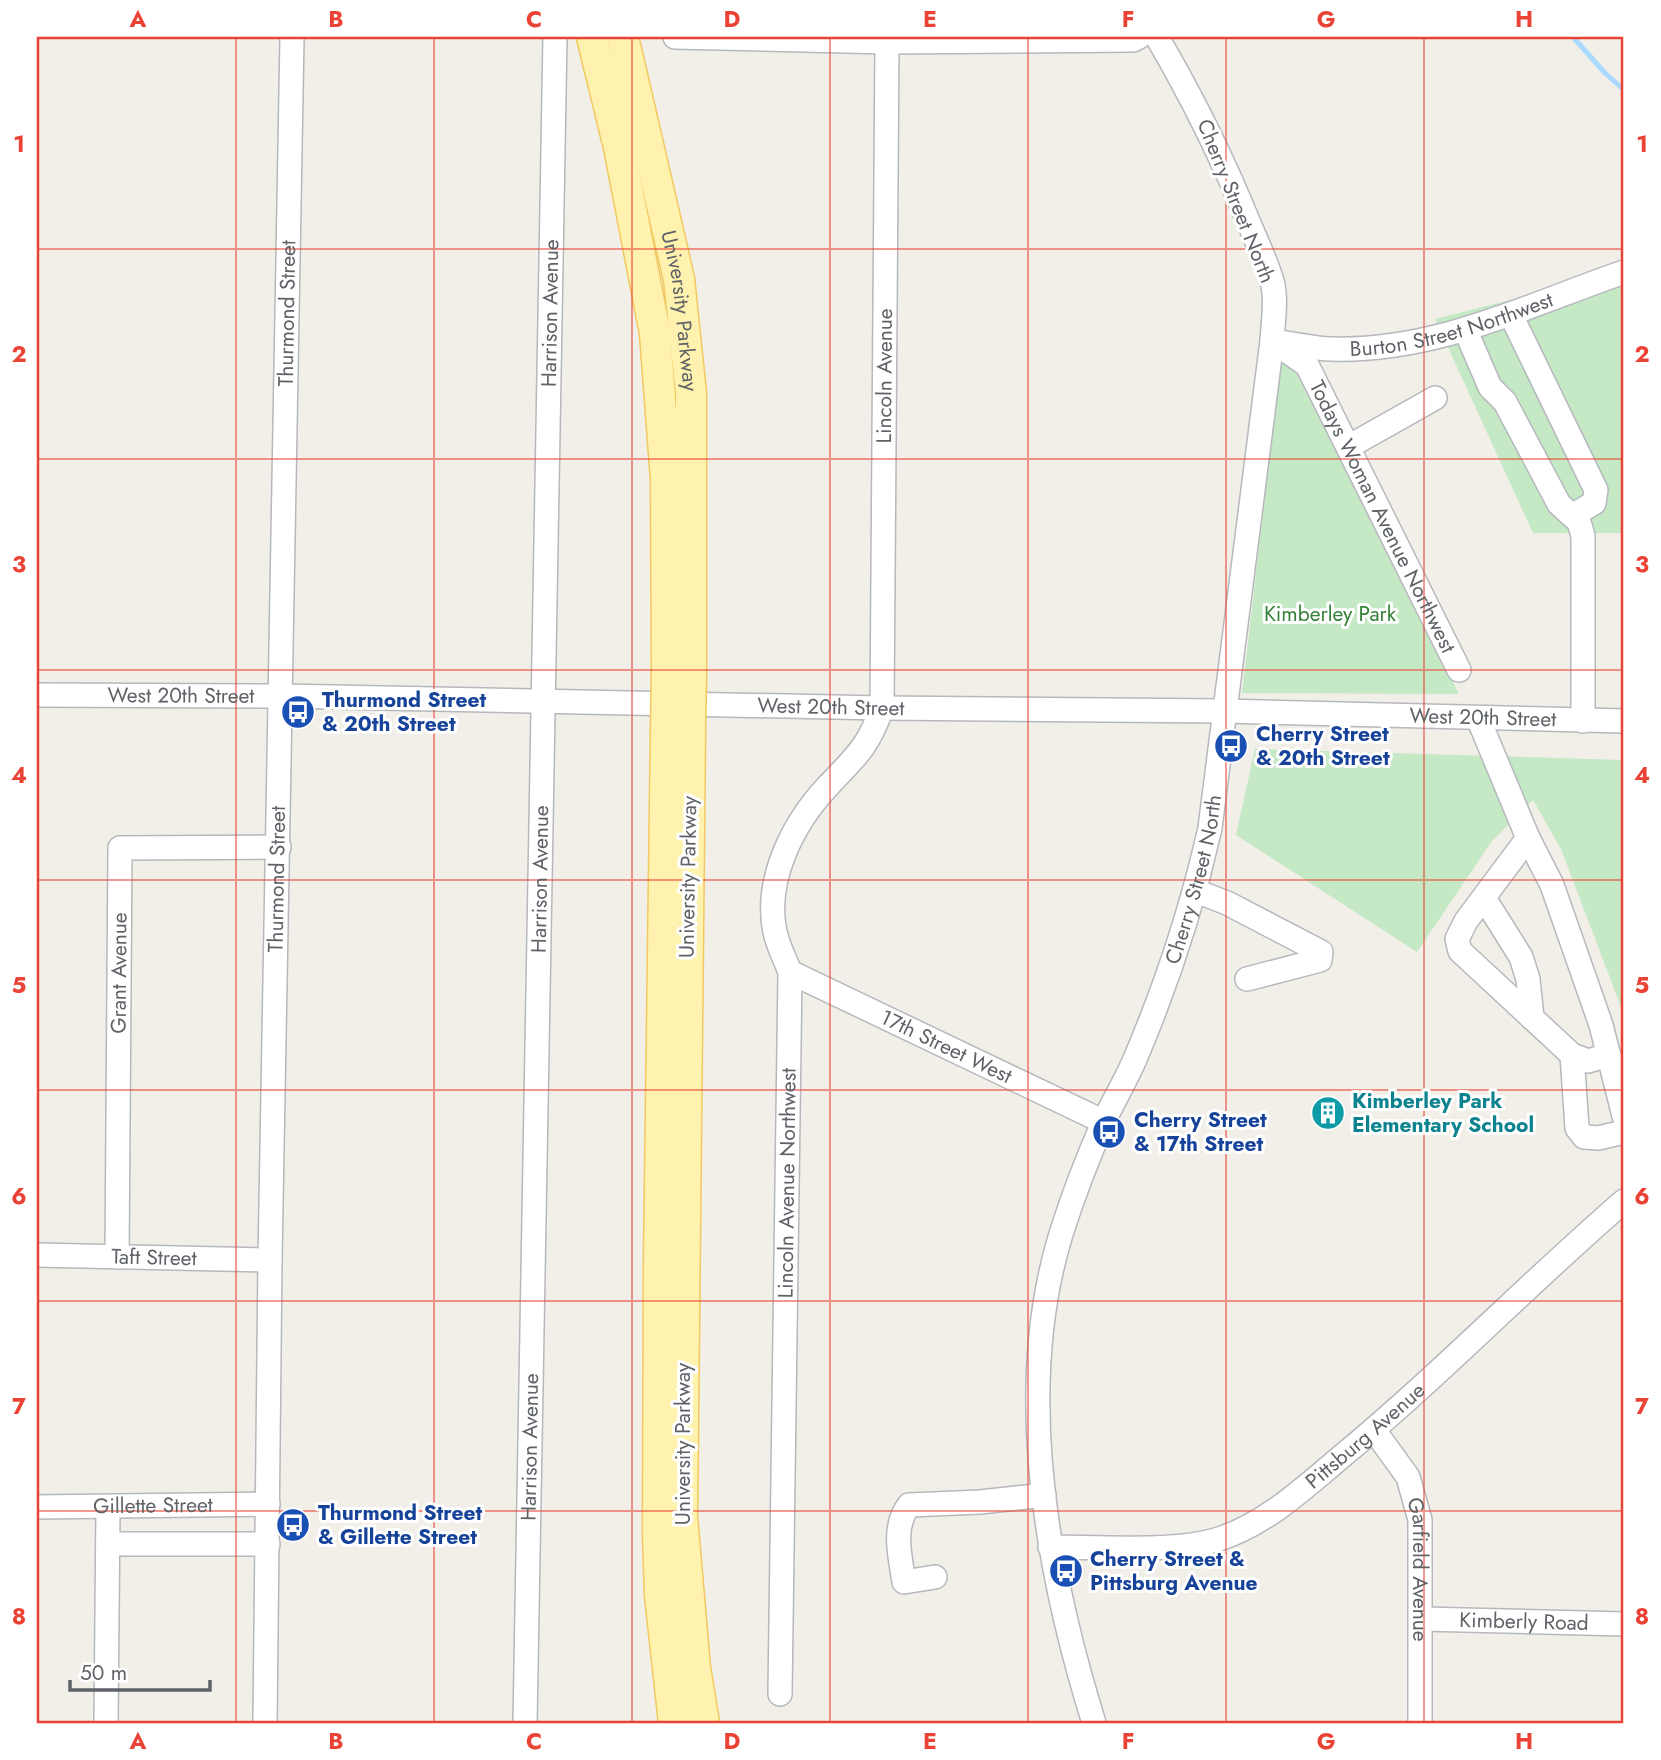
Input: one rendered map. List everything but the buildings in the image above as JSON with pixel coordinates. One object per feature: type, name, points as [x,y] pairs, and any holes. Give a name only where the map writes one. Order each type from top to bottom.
[{"type":"main road","name":"University Parkway","points":[[592,37],[620,147],[655,333],[679,672]]},
{"type":"main road","name":"University Parkway","points":[[623,37],[679,279],[691,394],[692,517],[679,672],[659,1264],[658,1534],[660,1595],[674,1723]]},
{"type":"main road","name":"University Parkway","points":[[678,730],[682,1517],[695,1668],[704,1723]]},
{"type":"street","name":"Thurmond Street","points":[[265,1723],[270,1260],[292,37]]},
{"type":"street","name":"Harrison Avenue","points":[[525,1723],[555,37]]},
{"type":"street","points":[[675,37],[887,42],[1133,40],[1139,37]]},
{"type":"street","name":"Cherry Street North","points":[[1094,1723],[1072,1651],[1050,1547],[1044,1495],[1039,1445],[1038,1386],[1049,1287],[1061,1235],[1104,1122],[1134,1060],[1175,956],[1196,891],[1210,828],[1272,341],[1274,298],[1272,282],[1263,257],[1225,163],[1195,102],[1157,37]]},
{"type":"street","name":"Lincoln Avenue","points":[[882,708],[887,42]]},
{"type":"street","name":"Burton Street Northwest","points":[[1272,341],[1330,349],[1372,347],[1429,338],[1511,315],[1624,272]]},
{"type":"street","points":[[1511,315],[1596,490],[1594,503],[1573,515]]},
{"type":"street","points":[[1465,329],[1490,387],[1505,402],[1559,504],[1579,522],[1583,536],[1583,721]]},
{"type":"street","name":"Todays Woman Avenue Northwest","points":[[1272,341],[1307,365],[1459,670]]},
{"type":"street","points":[[1348,447],[1435,398]]},
{"type":"street","name":"West 20th Street","points":[[37,695],[282,696],[1624,720]]},
{"type":"street","name":"Lincoln Avenue Northwest","points":[[780,1694],[789,972],[775,932],[775,881],[782,857],[794,834],[817,798],[863,749],[882,708]]},
{"type":"street","points":[[1478,718],[1528,838],[1552,885],[1601,1025],[1624,1116]]},
{"type":"street","points":[[1528,838],[1460,932],[1457,939],[1460,951],[1573,1055],[1588,1061],[1609,1055]]},
{"type":"street","name":"Grant Avenue","points":[[117,1257],[120,848],[279,847]]},
{"type":"street","points":[[1196,891],[1227,903],[1321,952],[1320,960],[1247,979]]},
{"type":"street","points":[[1484,898],[1521,957],[1528,979],[1532,1018]]},
{"type":"street","name":"17th Street West","points":[[789,972],[1104,1122]]},
{"type":"street","points":[[1573,1055],[1577,1128],[1584,1137],[1598,1138],[1624,1132]]},
{"type":"street","name":"Pittsburg Avenue","points":[[1050,1547],[1160,1546],[1219,1539],[1286,1503],[1374,1430],[1624,1201]]},
{"type":"street","name":"Taft Street","points":[[37,1255],[270,1260]]},
{"type":"street","name":"Garfield Avenue","points":[[1374,1430],[1408,1477],[1420,1520],[1420,1723]]},
{"type":"street","points":[[935,1577],[904,1582],[899,1539],[900,1517],[909,1505],[980,1502],[1044,1495]]},
{"type":"street","name":"Gillette Street","points":[[37,1507],[268,1504]]},
{"type":"street","points":[[106,1723],[108,1507]]},
{"type":"street","points":[[108,1544],[268,1544]]},
{"type":"street","name":"Kimberly Road","points":[[1422,1619],[1624,1623]]},
{"type":"green space","points":[[1624,271],[1624,533],[1533,533],[1435,319]]},
{"type":"green space","name":"Kimberley Park","points":[[1281,358],[1296,372],[1459,694],[1242,693]]},
{"type":"green space","points":[[1255,749],[1624,760],[1624,1015],[1561,849],[1533,800],[1492,841],[1417,952],[1236,835]]},
{"type":"waterway","points":[[1573,37],[1624,90]]},
{"type":"place","name":"Thurmond Street & 20th Street","points":[[298,712]]},
{"type":"place","name":"Cherry Street & 20th Street","points":[[1231,746]]},
{"type":"place","name":"Kimberley Park Elementary School","points":[[1328,1113]]},
{"type":"place","name":"Cherry Street & 17th Street","points":[[1109,1132]]},
{"type":"place","name":"Thurmond Street & Gillette Street","points":[[293,1525]]},
{"type":"place","name":"Cherry Street & Pittsburg Avenue","points":[[1066,1571]]}]
